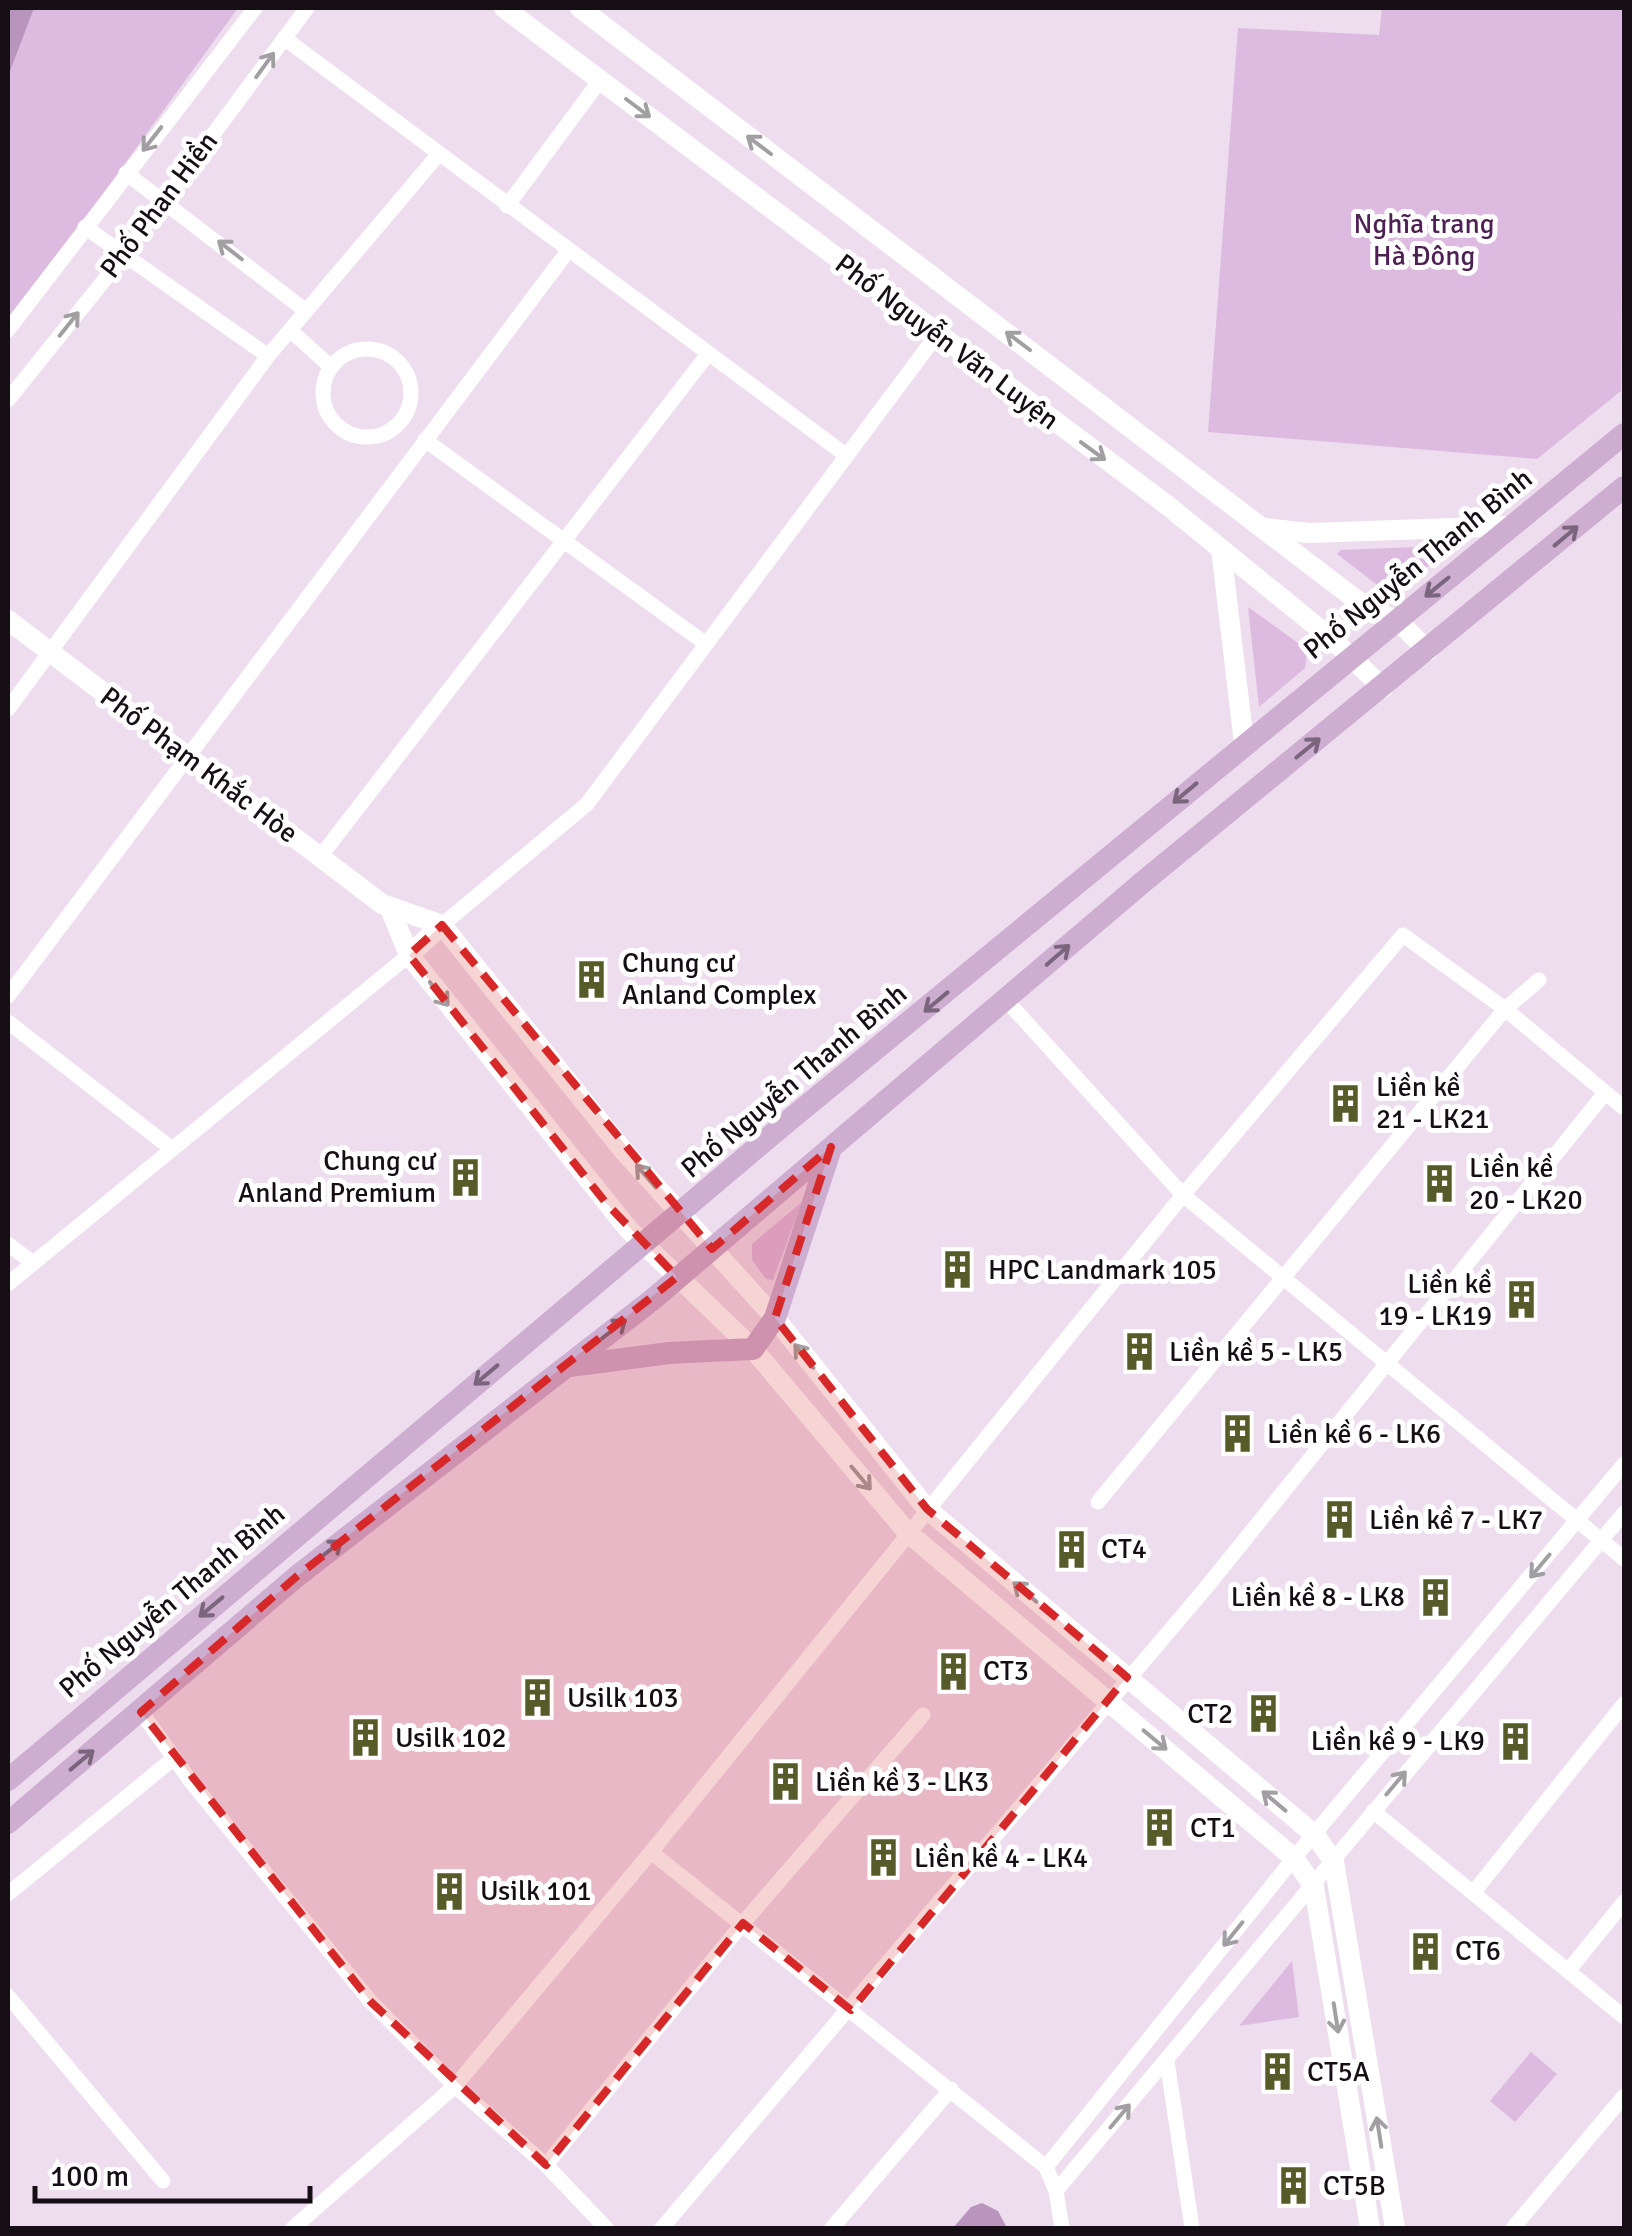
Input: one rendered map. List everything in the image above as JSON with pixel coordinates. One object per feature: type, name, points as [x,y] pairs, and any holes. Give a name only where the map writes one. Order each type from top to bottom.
[{"type":"main road","name":"Phố Nguyễn Thanh Bình","points":[[8,1780],[398,1448],[1244,743],[1624,434]]},
{"type":"main road","points":[[8,1823],[296,1577],[677,1277],[1143,882],[1624,487]]},
{"type":"main road","points":[[565,1366],[670,1353],[753,1349],[775,1318],[832,1147]]},
{"type":"street","name":"Phố Phan Hiền","points":[[8,330],[255,8]]},
{"type":"street","name":"Phố Phan Hiền","points":[[8,400],[307,8]]},
{"type":"street","name":"Phố Nguyễn Văn Luyện","points":[[504,8],[1221,549],[1351,656],[1383,688]]},
{"type":"street","name":"Phố Nguyễn Văn Luyện","points":[[580,8],[1367,608],[1397,620],[1428,651]]},
{"type":"street","points":[[284,38],[847,456]]},
{"type":"street","points":[[506,206],[600,79]]},
{"type":"street","points":[[8,709],[268,356],[438,155]]},
{"type":"street","points":[[126,173],[163,197],[306,310]]},
{"type":"street","points":[[85,227],[268,356]]},
{"type":"street","points":[[8,996],[568,251]]},
{"type":"street","points":[[290,330],[330,366]]},
{"type":"street","points":[[8,1284],[587,804],[936,336]]},
{"type":"street","points":[[353,349],[382,349],[404,366],[414,393],[404,420],[382,436],[353,436],[330,420],[321,393],[330,366],[353,349]]},
{"type":"street","points":[[320,857],[708,354]]},
{"type":"street","points":[[425,440],[560,542],[706,644]]},
{"type":"street","points":[[1263,527],[1309,533],[1513,526]]},
{"type":"street","points":[[1221,549],[1244,743]]},
{"type":"street","name":"Phố Phạm Khắc Hòe","points":[[8,620],[391,910],[442,925]]},
{"type":"street","points":[[391,910],[408,954],[643,1247],[753,1349],[908,1532],[1294,1858],[1314,1888],[1370,2228]]},
{"type":"street","points":[[442,925],[680,1216],[775,1318],[926,1509],[1315,1835],[1334,1862],[1395,2228]]},
{"type":"street","points":[[292,2228],[455,2086],[651,1852],[1183,1195],[1403,935],[1505,1009],[1624,1108]]},
{"type":"street","points":[[1098,1502],[1505,1009],[1540,980]]},
{"type":"street","points":[[1006,1000],[1183,1195],[1624,1558]]},
{"type":"street","points":[[8,1022],[172,1148]]},
{"type":"street","points":[[662,2228],[852,2010],[1127,1677],[1205,1590],[1605,1093]]},
{"type":"street","points":[[8,1244],[33,1264]]},
{"type":"street","points":[[1046,2167],[1294,1858],[1624,1464]]},
{"type":"street","points":[[1056,2191],[1314,1888],[1372,1811],[1624,1513]]},
{"type":"street","points":[[1473,1893],[1624,1704]]},
{"type":"street","points":[[140,1712],[371,2002],[455,2086],[546,2165],[606,2228]]},
{"type":"street","points":[[546,2165],[743,1923],[922,1715]]},
{"type":"street","points":[[8,1894],[174,1758]]},
{"type":"street","points":[[1372,1811],[1624,2016]]},
{"type":"street","points":[[651,1852],[1046,2167],[1056,2191],[1062,2228]]},
{"type":"street","points":[[1568,1970],[1624,1902]]},
{"type":"street","points":[[8,1996],[162,2181]]},
{"type":"street","points":[[1167,2061],[1192,2228]]},
{"type":"street","points":[[832,2228],[951,2089]]},
{"type":"street","points":[[1513,2228],[1624,2096]]},
{"type":"highlighted area","points":[[442,925],[712,1249],[831,1147],[775,1318],[927,1509],[1127,1677],[851,2010],[743,1923],[546,2165],[371,2002],[141,1712],[296,1577],[677,1277],[606,1203],[409,955]]},
{"type":"green space","points":[[8,8],[238,8],[8,324]]},
{"type":"green space","name":"Nghĩa trang Hà Đông","points":[[1382,8],[1624,8],[1621,391],[1537,459],[1208,432],[1238,28],[1379,35]]},
{"type":"green space","points":[[1441,546],[1447,553],[1396,589],[1380,587],[1337,554],[1341,550]]},
{"type":"green space","points":[[1248,607],[1298,643],[1307,655],[1305,668],[1259,707]]},
{"type":"green space","points":[[802,1202],[773,1280],[766,1279],[752,1260],[752,1244]]},
{"type":"green space","points":[[1292,1961],[1299,2017],[1239,2026]]},
{"type":"green space","points":[[1531,2052],[1557,2074],[1515,2122],[1490,2101]]},
{"type":"shaded area","points":[[8,8],[34,8],[10,71],[8,70]]},
{"type":"shaded area","points":[[982,2203],[998,2211],[1007,2228],[953,2228],[971,2207]]},
{"type":"place","name":"Chung cư Anland Complex","points":[[592,979]]},
{"type":"place","name":"Liền kề 21 - LK21","points":[[1346,1103]]},
{"type":"place","name":"Chung cư Anland Premium","points":[[466,1177]]},
{"type":"place","name":"Liền kề 20 - LK20","points":[[1439,1184]]},
{"type":"place","name":"HPC Landmark 105","points":[[958,1270]]},
{"type":"place","name":"Liền kề 19 - LK19","points":[[1522,1300]]},
{"type":"place","name":"Liền kề 5 - LK5","points":[[1139,1352]]},
{"type":"place","name":"Liền kề 6 - LK6","points":[[1237,1434]]},
{"type":"place","name":"Liền kề 7 - LK7","points":[[1339,1520]]},
{"type":"place","name":"CT4","points":[[1071,1549]]},
{"type":"place","name":"Liền kề 8 - LK8","points":[[1435,1597]]},
{"type":"place","name":"CT3","points":[[953,1671]]},
{"type":"place","name":"Usilk 103","points":[[537,1698]]},
{"type":"place","name":"CT2","points":[[1263,1714]]},
{"type":"place","name":"Usilk 102","points":[[365,1738]]},
{"type":"place","name":"Liền kề 9 - LK9","points":[[1515,1741]]},
{"type":"place","name":"Liền kề 3 - LK3","points":[[785,1782]]},
{"type":"place","name":"CT1","points":[[1160,1828]]},
{"type":"place","name":"Liền kề 4 - LK4","points":[[884,1858]]},
{"type":"place","name":"Usilk 101","points":[[450,1891]]},
{"type":"place","name":"CT6","points":[[1425,1951]]},
{"type":"place","name":"CT5A","points":[[1277,2072]]},
{"type":"place","name":"CT5B","points":[[1293,2186]]}]
